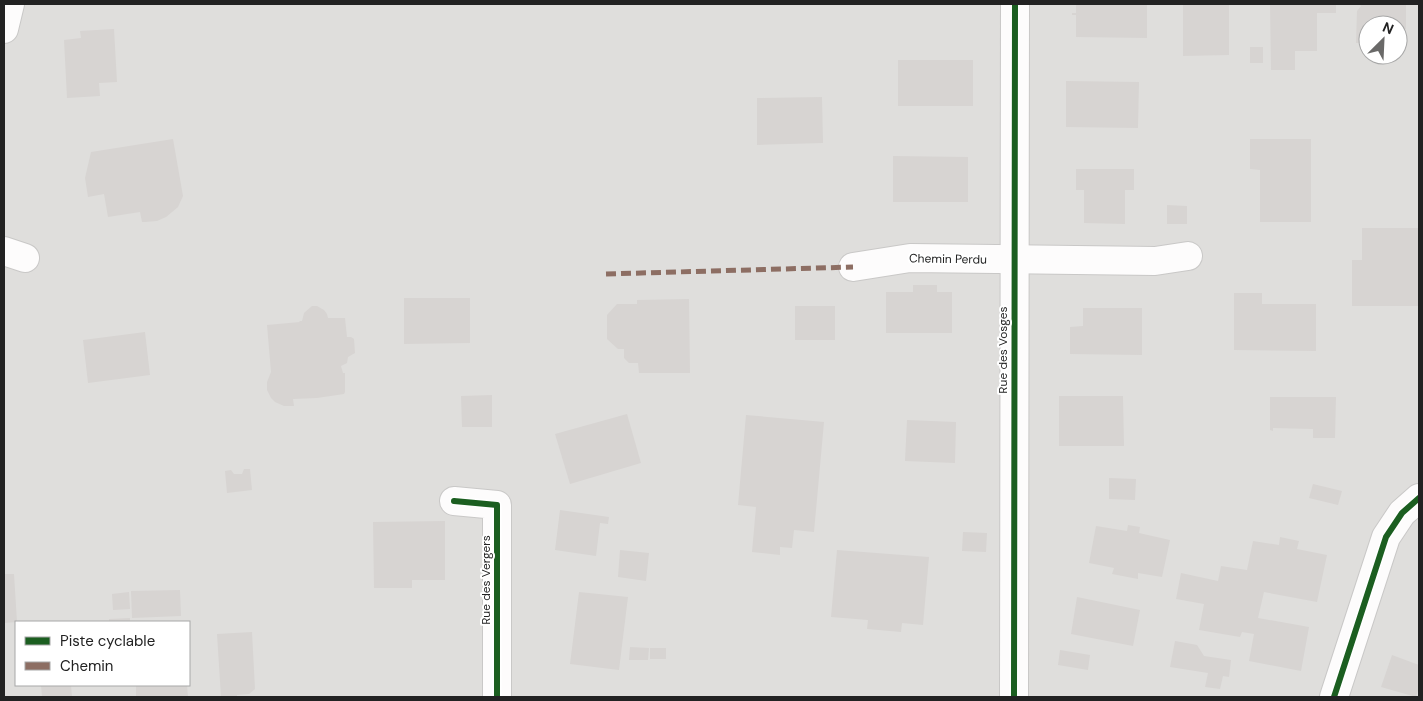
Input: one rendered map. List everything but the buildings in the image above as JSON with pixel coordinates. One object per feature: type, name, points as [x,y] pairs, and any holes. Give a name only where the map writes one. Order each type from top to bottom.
[{"type":"street","points":[[4,29],[10,4]]},
{"type":"street","name":"Rue des Vosges","points":[[1014,697],[1015,4]]},
{"type":"street","points":[[1015,260],[1155,262],[1188,256]]},
{"type":"street","name":"Chemin Perdu","points":[[853,267],[910,258],[1015,260]]},
{"type":"street","points":[[1334,697],[1386,537],[1402,512],[1419,498]]},
{"type":"street","name":"Rue des Vergers","points":[[454,501],[497,505],[497,697]]},
{"type":"shaded area","points":[[4,4],[1419,4],[1419,697],[4,697]]},
{"type":"marked path","points":[[606,274],[853,267]]},
{"type":"cycle path","points":[[1014,697],[1015,4]]},
{"type":"cycle path","points":[[1334,697],[1386,537],[1402,513],[1419,498]]},
{"type":"cycle path","points":[[454,501],[497,505],[497,697]]}]
